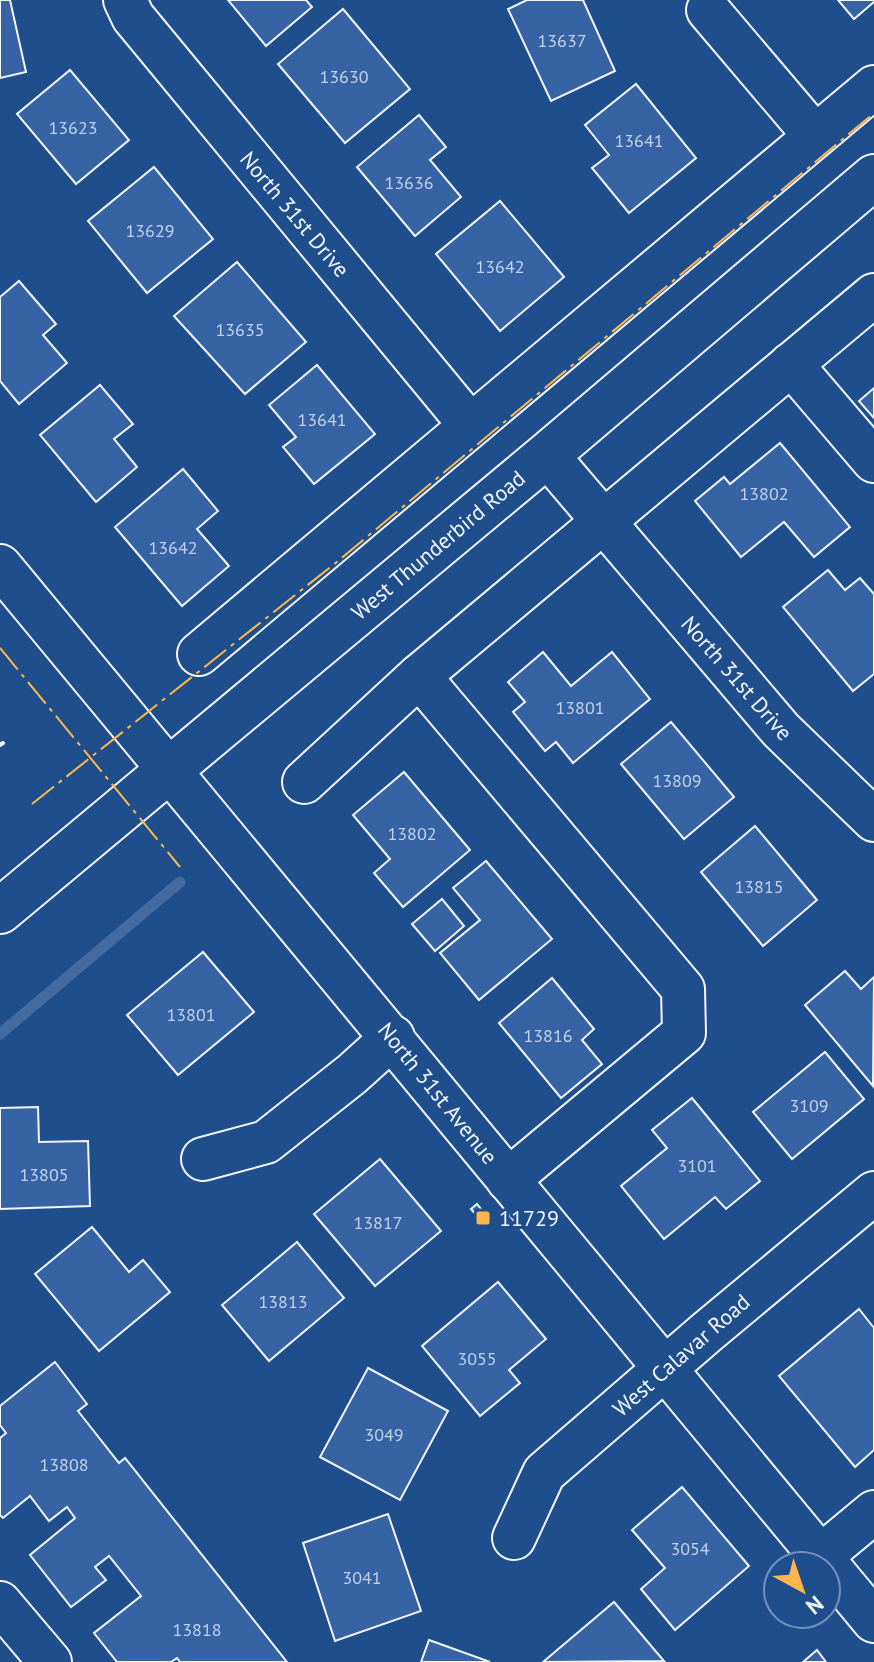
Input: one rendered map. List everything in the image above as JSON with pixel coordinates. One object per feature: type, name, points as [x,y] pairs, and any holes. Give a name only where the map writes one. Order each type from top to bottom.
[{"type":"main road","name":"West Thunderbird Road","points":[[0,911],[547,455],[874,177]]},
{"type":"street","name":"North 31st Drive","points":[[125,0],[133,17],[470,425]]},
{"type":"street","points":[[708,10],[815,136]]},
{"type":"street","points":[[199,654],[874,87]]},
{"type":"street","points":[[304,782],[419,676],[874,295]]},
{"type":"street","points":[[791,364],[874,461]]},
{"type":"street","name":"North 31st Drive","points":[[547,455],[781,730],[874,820]]},
{"type":"street","name":"North 31st Avenue","points":[[0,566],[816,1550]]},
{"type":"street","points":[[419,676],[683,989],[684,1033],[508,1180]]},
{"type":"street","points":[[203,1159],[266,1142],[393,1037]]},
{"type":"street","name":"West Calavar Road","points":[[514,1538],[544,1473],[874,1193]]},
{"type":"street","points":[[828,1550],[874,1512]]},
{"type":"street","name":"North 31st Avenue","points":[[842,1582],[874,1621]]},
{"type":"street","points":[[0,1603],[50,1662]]},
{"type":"building","points":[[0,0],[10,0],[26,72],[0,78]]},
{"type":"building","points":[[228,0],[306,0],[312,7],[266,46]]},
{"type":"building","points":[[527,0],[583,0],[615,71],[551,101],[508,9]]},
{"type":"building","points":[[838,0],[874,0],[874,2],[854,19]]},
{"type":"building","points":[[343,9],[410,89],[345,143],[278,64]]},
{"type":"building","points":[[70,70],[129,140],[76,184],[17,114]]},
{"type":"building","points":[[636,84],[696,158],[629,213],[592,168],[609,155],[585,125]]},
{"type":"building","points":[[419,115],[446,147],[430,160],[461,197],[415,236],[357,167]]},
{"type":"building","points":[[154,167],[213,239],[147,293],[88,221]]},
{"type":"building","points":[[500,201],[564,277],[500,331],[436,254]]},
{"type":"building","points":[[237,262],[306,342],[245,394],[174,316]]},
{"type":"building","points":[[19,281],[56,324],[43,335],[67,363],[19,404],[0,381],[0,297]]},
{"type":"building","points":[[317,365],[375,434],[314,484],[283,447],[296,437],[269,405]]},
{"type":"building","points":[[100,385],[133,424],[114,439],[137,467],[96,502],[40,435]]},
{"type":"building","points":[[874,388],[874,418],[859,401]]},
{"type":"building","points":[[780,443],[850,527],[814,557],[784,522],[741,557],[695,501],[724,477],[730,484]]},
{"type":"building","points":[[183,469],[218,511],[197,529],[229,566],[182,606],[115,527]]},
{"type":"building","points":[[828,570],[845,590],[860,578],[874,594],[874,674],[853,691],[783,607]]},
{"type":"building","points":[[543,652],[571,686],[612,652],[650,699],[573,763],[556,742],[545,751],[513,712],[525,702],[508,682]]},
{"type":"building","points":[[671,722],[734,797],[684,839],[621,764]]},
{"type":"building","points":[[404,772],[470,850],[403,907],[374,873],[390,859],[353,815]]},
{"type":"building","points":[[755,826],[817,900],[763,946],[701,872]]},
{"type":"building","points":[[486,861],[552,939],[479,1000],[440,953],[480,920],[453,888]]},
{"type":"building","points":[[442,899],[464,926],[435,951],[412,924]]},
{"type":"building","points":[[203,952],[254,1012],[178,1075],[127,1015]]},
{"type":"building","points":[[845,971],[861,989],[874,977],[873,1086],[805,1005]]},
{"type":"building","points":[[552,978],[594,1029],[582,1040],[602,1064],[561,1098],[499,1023]]},
{"type":"building","points":[[825,1052],[864,1099],[792,1159],[753,1112]]},
{"type":"building","points":[[692,1098],[760,1181],[726,1209],[715,1197],[664,1239],[621,1186],[667,1148],[652,1130]]},
{"type":"building","points":[[38,1107],[39,1142],[88,1141],[90,1206],[0,1209],[0,1108]]},
{"type":"building","points":[[380,1159],[441,1231],[375,1286],[314,1214]]},
{"type":"building","points":[[477,1204],[489,1219],[483,1223],[471,1209]]},
{"type":"building","points":[[92,1227],[129,1272],[143,1260],[170,1292],[99,1351],[35,1274]]},
{"type":"building","points":[[297,1242],[344,1298],[269,1361],[222,1305]]},
{"type":"building","points":[[498,1282],[546,1339],[509,1370],[520,1383],[480,1416],[422,1346]]},
{"type":"building","points":[[859,1309],[874,1328],[874,1450],[855,1467],[779,1376]]},
{"type":"building","points":[[55,1362],[87,1404],[78,1411],[119,1463],[125,1458],[287,1662],[180,1662],[177,1658],[171,1662],[117,1662],[94,1633],[141,1596],[109,1556],[95,1567],[106,1580],[71,1607],[30,1555],[75,1518],[67,1507],[49,1521],[30,1496],[3,1518],[0,1515],[0,1438],[6,1433],[0,1425],[0,1406]]},
{"type":"building","points":[[368,1368],[448,1411],[400,1500],[320,1457]]},
{"type":"building","points":[[682,1487],[749,1566],[675,1630],[641,1589],[665,1568],[632,1530]]},
{"type":"building","points":[[388,1514],[421,1611],[335,1641],[303,1543]]},
{"type":"building","points":[[614,1602],[664,1661],[543,1662]]},
{"type":"building","points":[[429,1640],[490,1662],[421,1662]]},
{"type":"building","points":[[817,1650],[826,1662],[803,1662]]},
{"type":"waterway","points":[[0,1034],[180,882]]},
{"type":"power","points":[[32,804],[338,561],[874,113]]},
{"type":"power","points":[[0,648],[180,867]]},
{"type":"place","name":"11729","points":[[483,1218]]}]
